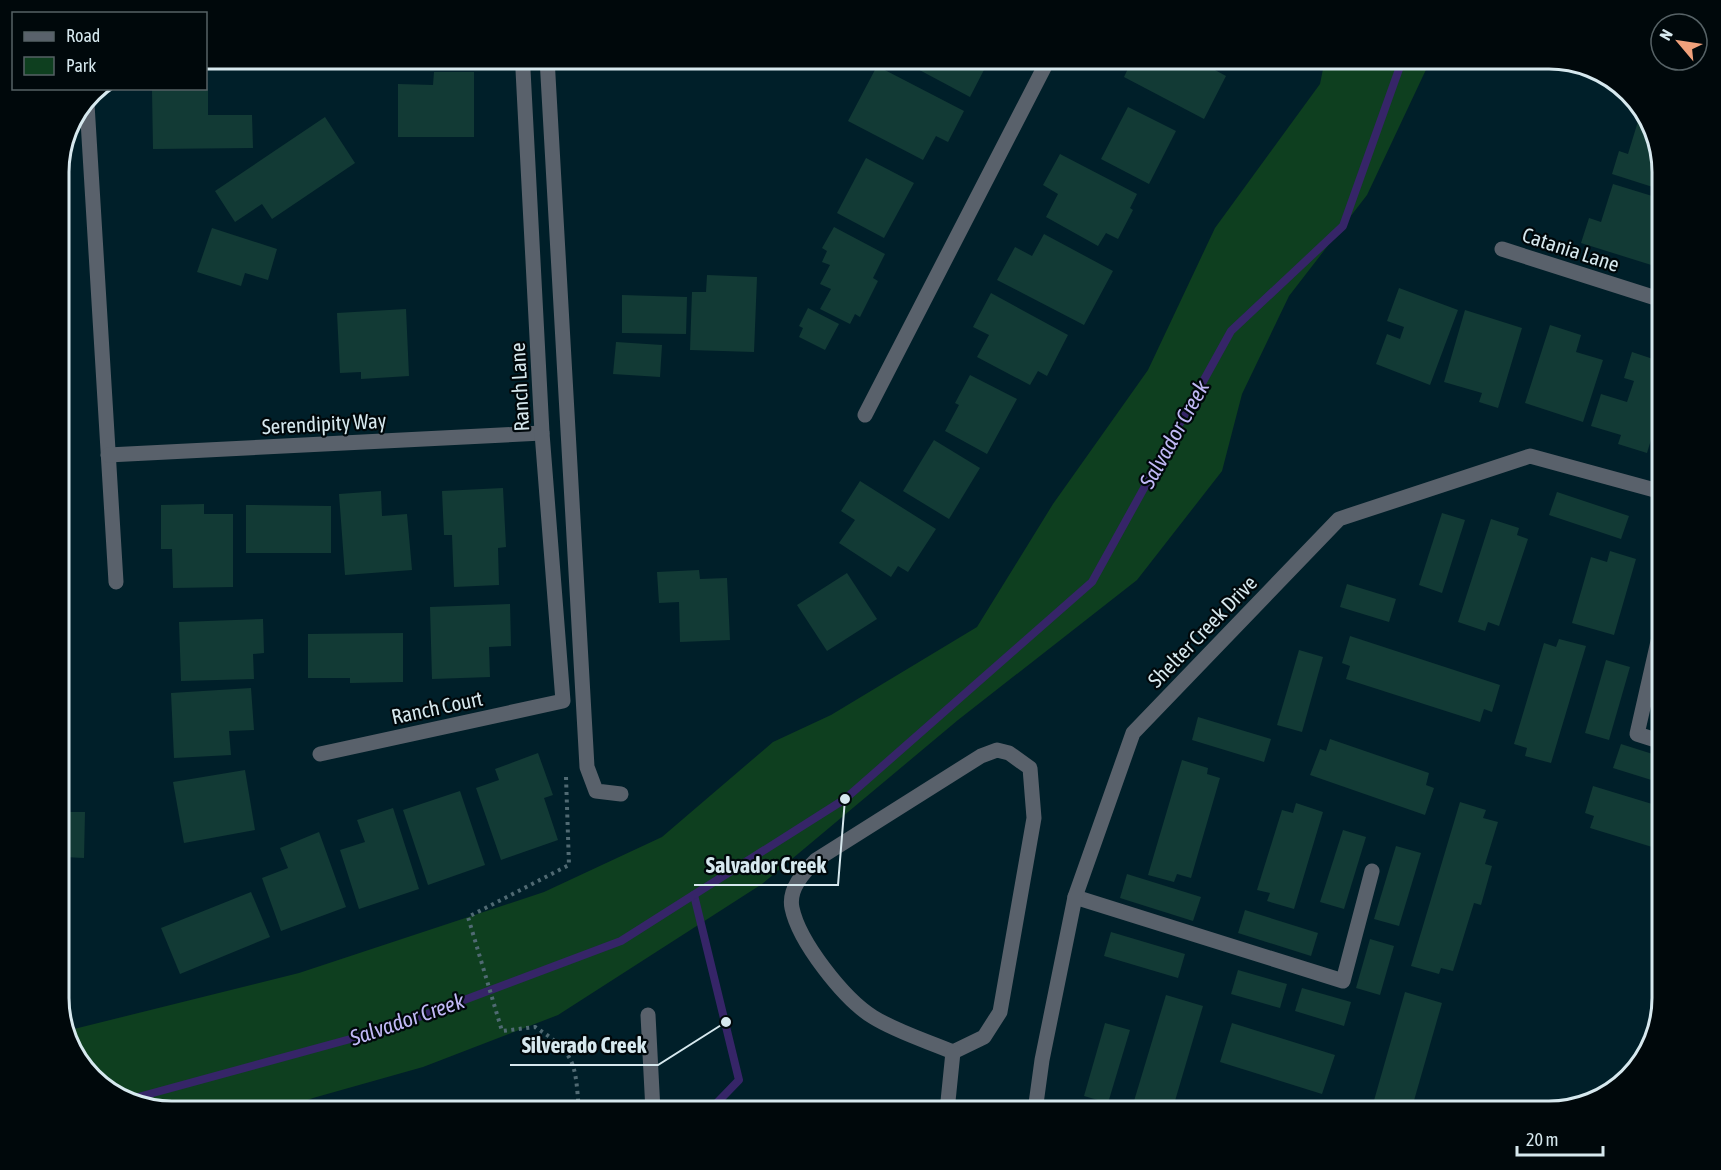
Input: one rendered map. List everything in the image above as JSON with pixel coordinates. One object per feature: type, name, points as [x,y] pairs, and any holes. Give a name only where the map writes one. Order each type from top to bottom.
[{"type":"street","points":[[549,69],[587,767],[596,791],[621,794]]},
{"type":"street","points":[[866,415],[1043,69]]},
{"type":"street","name":"Ranch Lane","points":[[523,70],[542,434],[563,701]]},
{"type":"street","points":[[88,113],[116,582]]},
{"type":"street","name":"Catania Lane","points":[[1502,249],[1652,297]]},
{"type":"street","name":"Serendipity Way","points":[[108,455],[542,434]]},
{"type":"street","name":"Shelter Creek Drive","points":[[1036,1101],[1042,1060],[1075,897],[1133,733],[1339,519],[1530,456],[1652,489]]},
{"type":"street","points":[[1652,668],[1637,734],[1652,739]]},
{"type":"street","name":"Ranch Court","points":[[320,754],[563,701]]},
{"type":"street","points":[[997,750],[1009,753],[1030,768],[1034,818],[999,1012],[984,1037],[953,1052],[874,1018],[850,1001],[806,942],[792,907],[794,892],[801,875],[816,860],[981,756],[997,750]]},
{"type":"street","points":[[1075,897],[1343,981],[1372,871]]},
{"type":"street","points":[[648,1015],[652,1101]]},
{"type":"street","points":[[948,1101],[953,1052]]},
{"type":"path","points":[[566,771],[569,865],[468,917],[502,1031],[536,1027],[562,1044],[575,1072],[578,1101]]},
{"type":"green space","points":[[1323,69],[1426,69],[1367,195],[1289,296],[1242,394],[1222,471],[1137,580],[958,720],[762,884],[558,1015],[423,1067],[305,1101],[159,1100],[139,1096],[115,1084],[95,1066],[83,1049],[74,1029],[299,973],[544,892],[662,837],[773,742],[831,715],[977,627],[1053,504],[1148,370],[1215,228],[1320,84]]},
{"type":"building","points":[[875,69],[883,69],[964,111],[948,142],[936,136],[923,160],[848,121]]},
{"type":"building","points":[[918,69],[984,69],[970,97]]},
{"type":"building","points":[[1128,69],[1216,69],[1226,76],[1204,119],[1124,77]]},
{"type":"building","points":[[434,72],[474,72],[474,137],[398,137],[398,84],[433,85]]},
{"type":"building","points":[[207,89],[208,115],[252,115],[253,148],[153,149],[152,90]]},
{"type":"building","points":[[1128,107],[1176,131],[1149,184],[1101,159]]},
{"type":"building","points":[[325,117],[355,163],[272,219],[262,204],[235,222],[215,191]]},
{"type":"building","points":[[1638,121],[1647,139],[1650,152],[1652,187],[1612,174],[1619,151],[1628,154]]},
{"type":"building","points":[[1060,154],[1137,194],[1130,208],[1133,210],[1118,239],[1106,233],[1098,246],[1046,217],[1058,194],[1043,185]]},
{"type":"building","points":[[866,158],[914,183],[884,238],[837,213]]},
{"type":"building","points":[[1613,184],[1652,196],[1652,265],[1581,243],[1589,218],[1601,222]]},
{"type":"building","points":[[834,227],[885,254],[873,278],[878,281],[860,317],[855,314],[850,324],[820,309],[831,289],[820,284],[830,265],[822,262],[827,251],[822,248]]},
{"type":"building","points":[[212,228],[277,249],[268,280],[245,273],[241,286],[197,272]]},
{"type":"building","points":[[1044,234],[1113,271],[1084,325],[997,280],[1015,247],[1032,256]]},
{"type":"building","points":[[707,275],[757,277],[754,352],[690,350],[692,292],[706,292]]},
{"type":"building","points":[[1399,288],[1458,310],[1430,385],[1376,364],[1387,334],[1400,339],[1404,327],[1387,321]]},
{"type":"building","points":[[991,293],[1068,335],[1047,376],[1038,371],[1030,385],[977,357],[989,335],[973,327]]},
{"type":"building","points":[[622,295],[687,297],[686,334],[622,333]]},
{"type":"building","points":[[808,308],[839,324],[825,350],[799,337],[803,328],[799,326]]},
{"type":"building","points":[[406,309],[409,376],[361,379],[361,372],[340,373],[337,313]]},
{"type":"building","points":[[1465,310],[1522,328],[1498,408],[1479,402],[1482,393],[1444,382]]},
{"type":"building","points":[[1550,325],[1581,335],[1576,352],[1603,360],[1583,422],[1525,403]]},
{"type":"building","points":[[616,342],[662,345],[660,377],[613,374]]},
{"type":"building","points":[[1632,352],[1652,359],[1652,436],[1647,453],[1618,444],[1621,435],[1591,426],[1601,394],[1627,402],[1634,381],[1624,378]]},
{"type":"building","points":[[970,375],[1017,399],[987,454],[945,431],[959,405],[955,403]]},
{"type":"building","points":[[934,440],[980,468],[949,519],[903,491]]},
{"type":"building","points":[[860,481],[936,529],[908,572],[898,566],[891,577],[839,543],[855,520],[841,511]]},
{"type":"building","points":[[503,488],[506,547],[498,548],[499,585],[454,587],[452,535],[444,535],[442,491]]},
{"type":"building","points":[[381,491],[382,516],[407,514],[412,570],[345,575],[339,494]]},
{"type":"building","points":[[1557,492],[1629,516],[1621,539],[1549,515]]},
{"type":"building","points":[[204,504],[204,514],[233,514],[233,587],[173,588],[172,549],[161,549],[161,505]]},
{"type":"building","points":[[246,505],[331,506],[331,553],[246,553]]},
{"type":"building","points":[[1442,513],[1465,520],[1442,593],[1419,585]]},
{"type":"building","points":[[1491,519],[1519,528],[1517,535],[1528,539],[1499,626],[1488,622],[1485,631],[1458,622]]},
{"type":"building","points":[[1610,551],[1636,559],[1614,635],[1572,623],[1591,557],[1607,562]]},
{"type":"building","points":[[699,570],[700,579],[727,578],[730,640],[680,642],[679,602],[659,603],[657,572]]},
{"type":"building","points":[[847,573],[877,619],[827,651],[797,605]]},
{"type":"building","points":[[1347,584],[1396,599],[1389,622],[1340,607]]},
{"type":"building","points":[[510,604],[511,646],[489,647],[490,677],[432,679],[430,607]]},
{"type":"building","points":[[263,619],[264,653],[253,654],[254,679],[181,681],[179,622]]},
{"type":"building","points":[[403,633],[403,682],[350,683],[350,678],[308,678],[308,634]]},
{"type":"building","points":[[1350,636],[1500,685],[1492,712],[1484,709],[1480,722],[1346,679],[1350,666],[1342,663]]},
{"type":"building","points":[[1559,639],[1586,646],[1551,763],[1525,756],[1527,748],[1514,744],[1544,643],[1556,647]]},
{"type":"building","points":[[1299,650],[1323,657],[1302,732],[1277,725]]},
{"type":"building","points":[[1606,660],[1630,667],[1609,740],[1585,733]]},
{"type":"building","points":[[251,688],[254,730],[229,731],[231,755],[174,758],[171,693]]},
{"type":"building","points":[[1198,717],[1271,739],[1264,762],[1192,740]]},
{"type":"building","points":[[1330,739],[1429,773],[1426,785],[1434,788],[1425,815],[1310,775],[1320,749],[1326,751]]},
{"type":"building","points":[[1621,744],[1652,754],[1652,780],[1613,768]]},
{"type":"building","points":[[538,753],[553,795],[544,798],[558,840],[501,860],[476,788],[499,780],[495,769]]},
{"type":"building","points":[[1182,760],[1208,768],[1207,774],[1220,778],[1191,878],[1177,874],[1174,882],[1148,875]]},
{"type":"building","points":[[245,770],[255,830],[184,843],[173,782]]},
{"type":"building","points":[[1593,786],[1652,804],[1652,847],[1590,828],[1594,816],[1585,813]]},
{"type":"building","points":[[460,791],[485,865],[428,885],[403,810]]},
{"type":"building","points":[[1460,802],[1486,810],[1483,818],[1498,822],[1485,864],[1492,866],[1481,905],[1474,903],[1453,971],[1441,968],[1439,974],[1411,966]]},
{"type":"building","points":[[1296,803],[1323,812],[1294,909],[1267,901],[1270,893],[1257,890],[1282,810],[1293,813]]},
{"type":"building","points":[[393,808],[419,889],[359,909],[340,850],[365,842],[357,820]]},
{"type":"building","points":[[69,812],[85,812],[84,858],[69,857]]},
{"type":"building","points":[[1343,830],[1366,837],[1344,909],[1320,902]]},
{"type":"building","points":[[319,832],[346,907],[281,931],[262,878],[288,868],[280,848]]},
{"type":"building","points":[[1396,846],[1421,853],[1399,926],[1374,919]]},
{"type":"building","points":[[1127,874],[1201,897],[1193,921],[1120,898]]},
{"type":"building","points":[[251,892],[270,937],[180,974],[161,928]]},
{"type":"building","points":[[1245,910],[1318,933],[1311,956],[1238,933]]},
{"type":"building","points":[[1111,932],[1185,954],[1178,978],[1104,956]]},
{"type":"building","points":[[1370,939],[1394,946],[1380,995],[1356,988]]},
{"type":"building","points":[[1238,970],[1287,984],[1280,1008],[1231,994]]},
{"type":"building","points":[[1302,988],[1351,1002],[1344,1026],[1295,1011]]},
{"type":"building","points":[[1405,992],[1442,1003],[1414,1101],[1374,1101]]},
{"type":"building","points":[[1166,995],[1203,1006],[1175,1101],[1134,1101]]},
{"type":"building","points":[[1105,1023],[1130,1030],[1109,1101],[1084,1096]]},
{"type":"building","points":[[1232,1023],[1335,1055],[1322,1094],[1220,1062]]},
{"type":"waterway","name":"Salvador Creek","points":[[141,1096],[387,1029],[621,941],[845,799],[1092,582],[1231,331],[1343,226],[1399,69]]},
{"type":"waterway","points":[[694,895],[739,1080],[719,1101]]},
{"type":"place","name":"Salvador Creek","points":[[845,799]]},
{"type":"place","name":"Silverado Creek","points":[[726,1022]]}]
